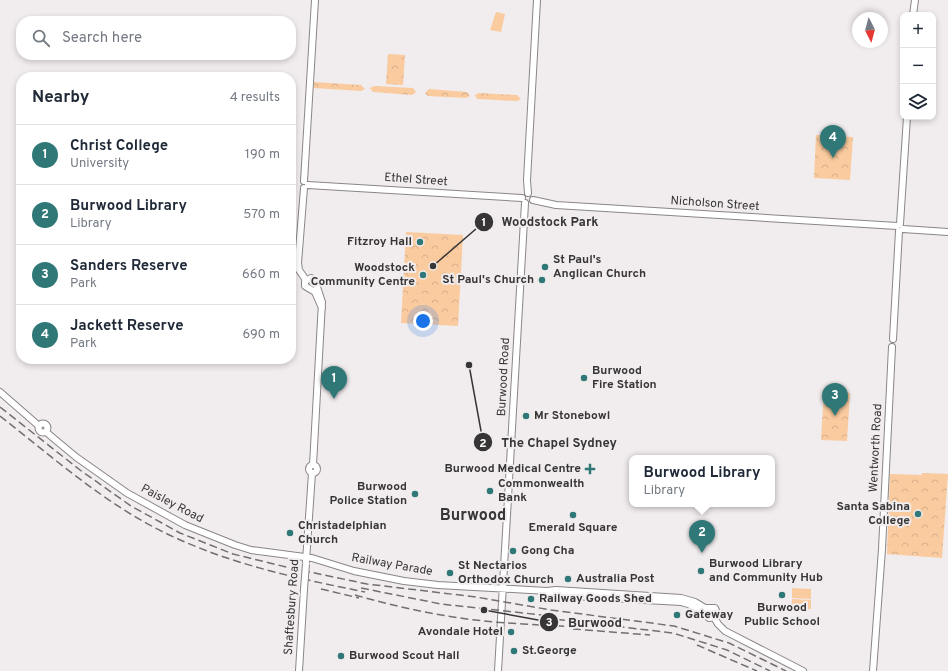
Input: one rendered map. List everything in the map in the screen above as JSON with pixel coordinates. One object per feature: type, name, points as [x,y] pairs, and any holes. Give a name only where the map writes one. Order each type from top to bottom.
[{"type":"street","points":[[305,184],[315,0]]},
{"type":"street","points":[[528,193],[524,194],[524,201],[530,203],[533,200],[532,195],[528,193],[526,180],[537,0]]},
{"type":"street","points":[[914,0],[914,12]]},
{"type":"street","points":[[900,227],[907,120]]},
{"type":"street","name":"Ethel Street","points":[[305,184],[524,201]]},
{"type":"street","name":"Shaftesbury Road","points":[[299,671],[312,473],[317,470],[313,465],[322,308],[313,287],[313,279],[306,280],[299,270],[298,260],[305,184]]},
{"type":"street","name":"Nicholson Street","points":[[533,200],[545,204],[562,206],[900,227],[948,232]]},
{"type":"street","name":"Burwood Road","points":[[498,671],[524,201]]},
{"type":"street","name":"Wentworth Road","points":[[873,671],[880,575],[892,347],[889,342],[893,338],[900,227]]},
{"type":"street","name":"Paisley Road","points":[[0,392],[39,426],[40,431],[46,432],[76,457],[127,493],[185,525],[235,545],[252,550],[306,557]]},
{"type":"street","name":"Railway Parade","points":[[306,557],[354,571],[404,581],[438,585],[547,592],[556,595],[681,602],[707,611],[709,618],[714,618],[724,631],[803,671]]},
{"type":"green space","points":[[496,12],[505,14],[501,32],[490,30]]},
{"type":"green space","points":[[388,54],[405,55],[403,85],[386,84]]},
{"type":"green space","points":[[314,82],[361,85],[365,89],[361,91],[314,88]]},
{"type":"green space","points":[[374,86],[413,88],[416,92],[412,95],[373,92],[370,88]]},
{"type":"green space","points":[[429,89],[467,92],[470,96],[466,98],[428,96],[425,93]]},
{"type":"green space","points":[[479,93],[517,95],[521,99],[517,101],[477,99],[475,95]]},
{"type":"green space","points":[[816,135],[853,137],[850,180],[814,178]]},
{"type":"green space","points":[[406,232],[463,235],[458,326],[401,323]]},
{"type":"green space","points":[[824,391],[850,393],[847,441],[821,440]]},
{"type":"green space","name":"Santa Sabina College","points":[[922,473],[948,474],[942,558],[887,554],[890,474],[922,475]]},
{"type":"green space","points":[[792,588],[811,589],[811,599],[792,598]]},
{"type":"green space","points":[[792,599],[811,600],[811,609],[791,609]]},
{"type":"railway","points":[[0,407],[80,470],[131,506],[180,533],[233,554],[367,584],[476,597],[551,610],[674,626],[729,643],[786,671]]},
{"type":"railway","points":[[0,416],[85,483],[129,513],[176,538],[199,548],[269,571],[365,592]]},
{"type":"railway","points":[[361,588],[441,604],[551,616]]},
{"type":"railway","points":[[321,589],[359,598]]},
{"type":"railway","points":[[355,595],[444,616],[475,620],[578,627]]},
{"type":"railway","points":[[545,618],[673,633],[727,650],[770,671]]},
{"type":"railway","points":[[573,629],[650,635]]},
{"type":"railway","points":[[697,645],[757,671]]},
{"type":"place","name":"Jackett Reserve","points":[[833,158]]},
{"type":"place","name":"Fitzroy Hall","points":[[420,242]]},
{"type":"place","name":"Woodstock Park","points":[[433,266]]},
{"type":"place","name":"St Paul's Anglican Church","points":[[545,267]]},
{"type":"place","name":"Woodstock Community Centre","points":[[423,275]]},
{"type":"place","name":"St Paul's Church","points":[[542,280]]},
{"type":"place","name":"The Chapel Sydney","points":[[469,365]]},
{"type":"place","name":"Burwood Fire Station","points":[[584,378]]},
{"type":"place","name":"Christ College","points":[[334,399]]},
{"type":"place","name":"Mr Stonebowl","points":[[526,416]]},
{"type":"place","name":"Sanders Reserve","points":[[835,416]]},
{"type":"place","name":"Burwood Medical Centre","points":[[590,469]]},
{"type":"place","name":"Commonwealth Bank","points":[[490,491]]},
{"type":"place","name":"Burwood Police Station","points":[[415,494]]},
{"type":"place","name":"Santa Sabina College","points":[[918,514]]},
{"type":"place","name":"Emerald Square","points":[[573,515]]},
{"type":"place","name":"Christadelphian Church","points":[[290,533]]},
{"type":"place","name":"Gong Cha","points":[[513,551]]},
{"type":"place","name":"Burwood Library","points":[[702,553]]},
{"type":"place","name":"Burwood Library and Community Hub","points":[[701,571]]},
{"type":"place","name":"St Nectarios Orthodox Church","points":[[450,573]]},
{"type":"place","name":"Australia Post","points":[[568,579]]},
{"type":"place","name":"Burwood Public School","points":[[782,595]]},
{"type":"place","name":"Railway Goods Shed","points":[[531,599]]},
{"type":"place","name":"Burwood","points":[[484,610]]},
{"type":"place","name":"Gateway","points":[[677,615]]},
{"type":"place","name":"Avondale Hotel","points":[[511,632]]},
{"type":"place","name":"St.George","points":[[514,651]]},
{"type":"place","name":"Burwood Scout Hall","points":[[341,656]]},
{"type":"district","name":"Burwood","points":[[473,516]]}]
